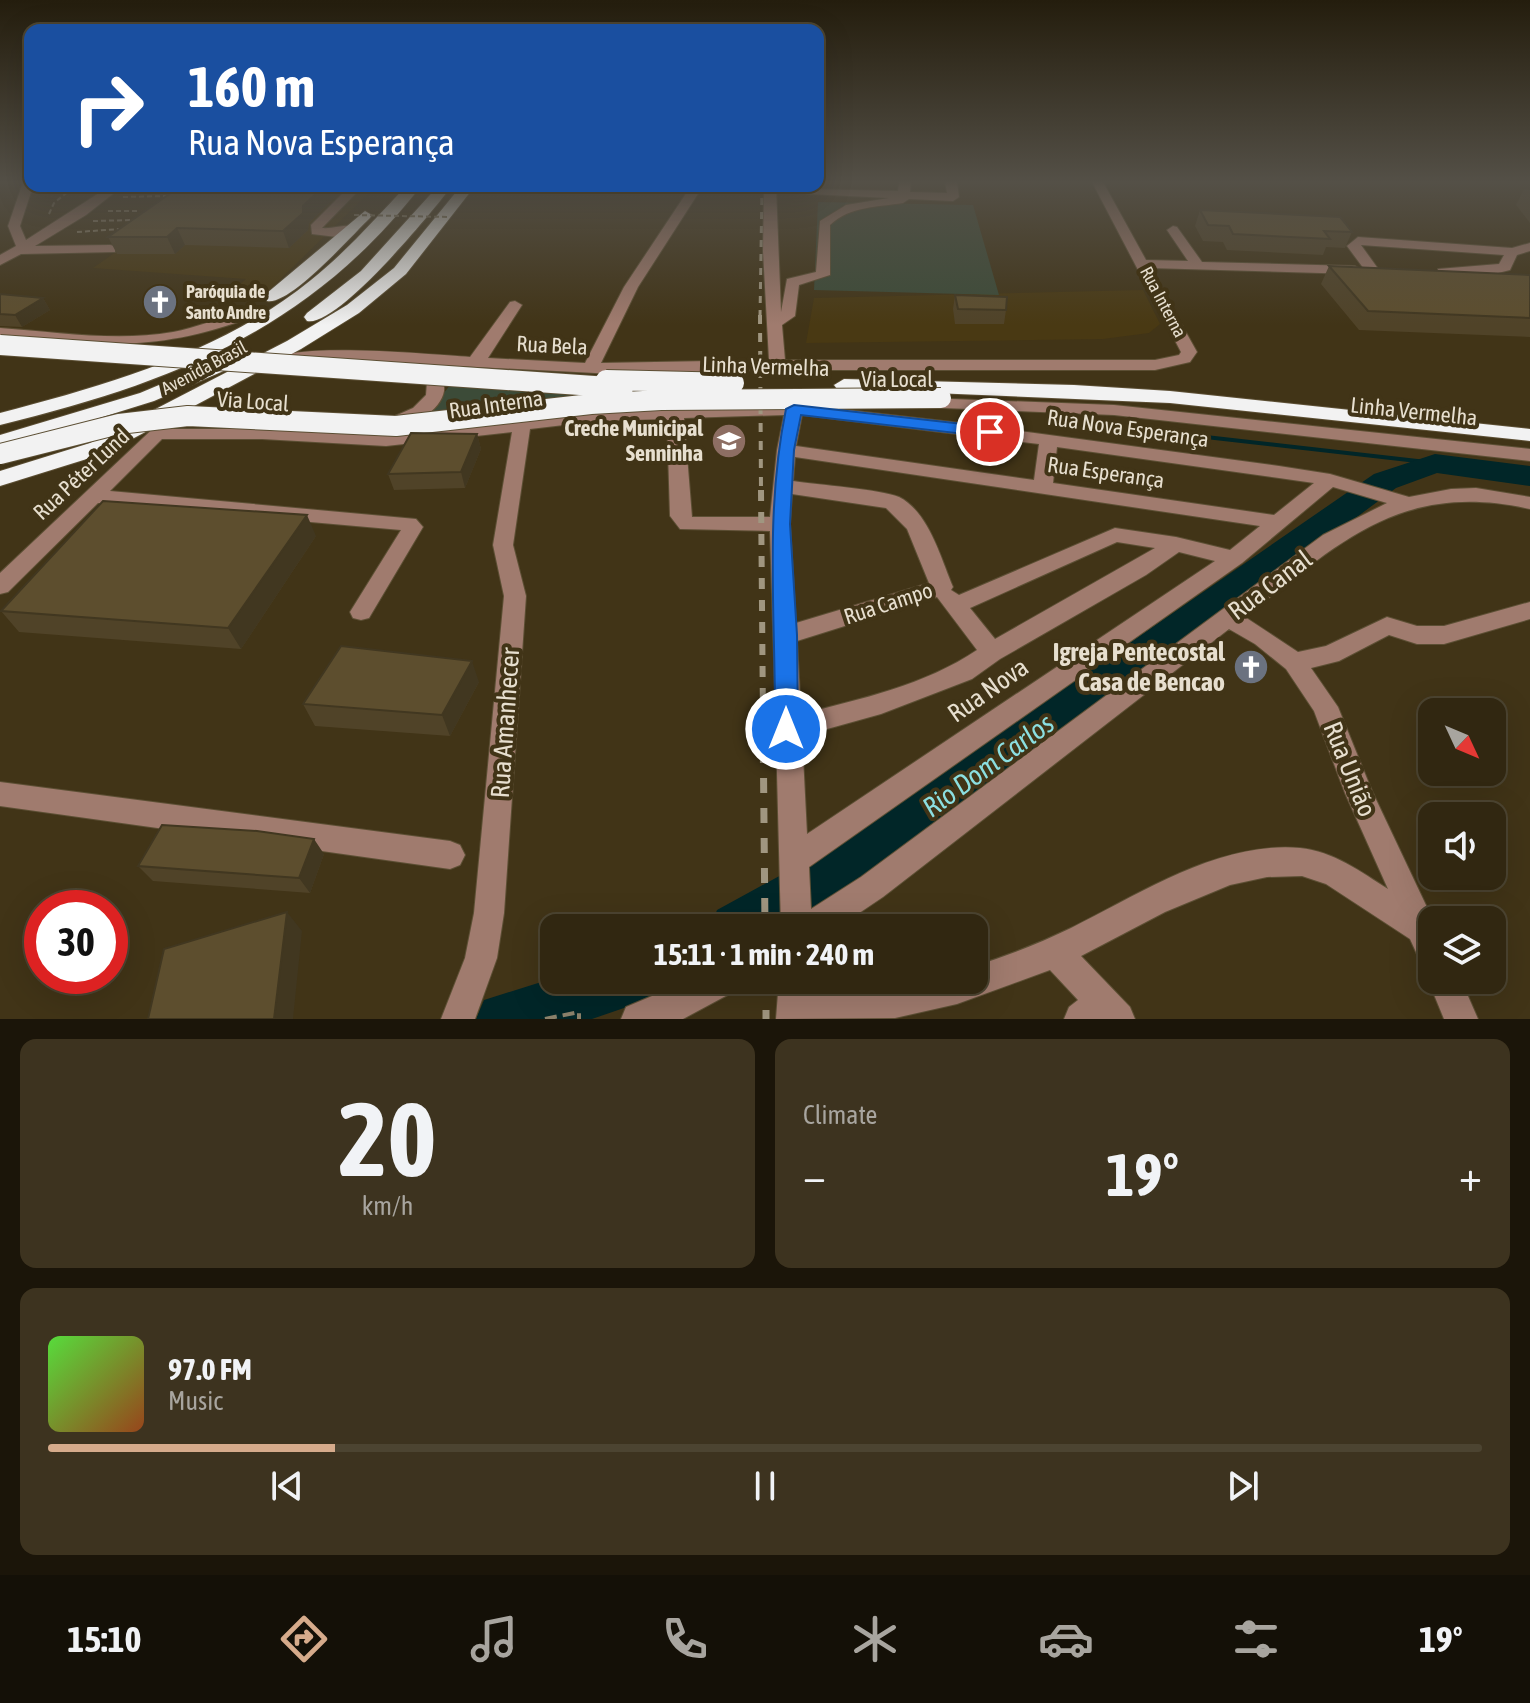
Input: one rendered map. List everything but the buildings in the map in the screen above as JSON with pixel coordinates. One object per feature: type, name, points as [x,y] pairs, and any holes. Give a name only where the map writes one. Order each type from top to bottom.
[{"type":"highway","name":"Avenida Brasil","points":[[0,403],[146,359],[239,317],[295,281],[345,230]]},
{"type":"highway","name":"Avenida Brasil","points":[[0,419],[127,381],[204,350],[271,316],[331,273],[372,230]]},
{"type":"highway","name":"Avenida Brasil","points":[[0,442],[96,414],[184,382],[256,350],[324,309],[367,275],[407,230]]},
{"type":"highway","points":[[324,309],[384,270],[422,230]]},
{"type":"highway","name":"Avenida Brasil","points":[[0,479],[98,448],[318,331],[362,302],[400,271],[434,230]]},
{"type":"highway","name":"Linha Vermelha","points":[[0,336],[625,382],[911,386],[1129,394],[1530,435]]},
{"type":"highway","name":"Linha Vermelha","points":[[0,345],[558,385],[941,398],[1174,410],[1530,452]]},
{"type":"highway","points":[[0,454],[119,424],[178,417],[396,426],[616,402],[941,398]]},
{"type":"street","points":[[15,230],[19,248]]},
{"type":"street","points":[[0,261],[53,230]]},
{"type":"street","points":[[316,230],[325,234],[335,230]]},
{"type":"street","points":[[590,369],[631,287],[669,230]]},
{"type":"street","points":[[771,230],[777,365]]},
{"type":"street","points":[[774,323],[788,316],[792,282],[823,275],[824,230]]},
{"type":"street","name":"Rua Interna","points":[[777,365],[1155,365],[1184,359],[1189,352],[1124,230]]},
{"type":"street","points":[[1173,230],[1198,266]]},
{"type":"street","points":[[1372,270],[1354,246],[1358,241],[1512,252],[1530,247]]},
{"type":"street","points":[[19,248],[110,249]]},
{"type":"street","points":[[1435,271],[1490,271],[1505,267],[1512,252]]},
{"type":"street","points":[[1143,264],[1387,270]]},
{"type":"street","points":[[473,363],[484,353],[515,305]]},
{"type":"street","points":[[0,336],[122,341],[159,339],[190,333],[239,317]]},
{"type":"street","points":[[318,331],[312,347],[326,355]]},
{"type":"street","name":"Rua Bela","points":[[252,368],[292,357],[326,355],[590,369],[777,365]]},
{"type":"street","points":[[356,441],[416,414],[431,402],[436,389],[428,360]]},
{"type":"street","name":"Rua Péter Lund","points":[[0,586],[195,397]]},
{"type":"street","name":"Via Local","points":[[163,429],[198,421],[374,432],[425,430],[591,408],[680,404],[990,404],[1202,418],[1530,452]]},
{"type":"street","points":[[794,409],[786,450],[780,524],[787,635],[786,729],[794,871],[800,914]]},
{"type":"street","name":"Rua Interna","points":[[163,429],[356,441],[445,436],[522,424],[675,412],[794,409]]},
{"type":"street","name":"Rua Nova Esperança","points":[[794,409],[880,418],[1339,483],[1397,500]]},
{"type":"street","points":[[675,412],[682,521],[687,524],[780,524]]},
{"type":"street","name":"Rua Amanhecer","points":[[460,1013],[481,958],[492,890],[515,596],[503,545],[522,424]]},
{"type":"street","points":[[1043,487],[1048,441]]},
{"type":"street","name":"Rua Esperança","points":[[786,450],[1277,522]]},
{"type":"street","name":"Rua Nova","points":[[794,871],[1234,558],[1277,522],[1339,483]]},
{"type":"street","name":"Rua Campo","points":[[782,486],[892,502],[908,513],[913,521],[948,596],[787,635]]},
{"type":"street","name":"Rua Canal","points":[[819,914],[872,887],[1330,540],[1397,500],[1493,495],[1530,503]]},
{"type":"street","points":[[90,496],[404,521],[413,527],[361,612]]},
{"type":"street","points":[[992,652],[948,596],[1115,535],[1176,544],[1234,558]]},
{"type":"street","points":[[786,729],[924,689],[963,672],[992,652],[1138,570],[1176,544]]},
{"type":"street","points":[[1294,662],[1331,654],[1387,626],[1416,635],[1430,635],[1482,626],[1530,610]]},
{"type":"street","name":"Rua União","points":[[1228,618],[1263,638],[1294,662],[1330,719],[1359,793],[1418,921]]},
{"type":"street","points":[[0,794],[450,855]]},
{"type":"street","points":[[793,1004],[868,1008],[934,996],[1000,976],[1055,952],[1154,901],[1209,879],[1289,859],[1319,864],[1334,872],[1418,933]]},
{"type":"street","points":[[1055,952],[1100,1013]]},
{"type":"street","points":[[638,1019],[697,994]]},
{"type":"street","points":[[1450,994],[1461,1019]]},
{"type":"path","points":[[43,230],[48,233],[113,230]]},
{"type":"path","points":[[545,1019],[579,1012],[579,1019]]},
{"type":"shaded area","points":[[148,230],[331,230],[259,300],[227,296],[246,279],[93,268]]},
{"type":"shaded area","points":[[1143,290],[1160,324],[1149,333],[1103,339],[806,343],[814,298]]},
{"type":"green space","points":[[817,230],[980,230],[999,295],[814,290]]},
{"type":"green space","points":[[451,384],[574,393],[567,399],[423,419]]},
{"type":"waterway","points":[[1047,419],[1435,463]]},
{"type":"waterway","name":"Rio Dom Carlos","points":[[760,914],[855,860],[1385,481],[1435,463],[1530,476]]},
{"type":"waterway","name":"Rio Dom Carlos","points":[[503,1019],[588,994]]},
{"type":"railway","points":[[760,316],[761,230]]},
{"type":"railway","points":[[760,316],[761,492]]},
{"type":"railway","points":[[761,490],[763,720]]},
{"type":"railway","points":[[763,718],[765,914]]},
{"type":"railway","points":[[766,994],[766,1019]]},
{"type":"place","name":"Paróquia de Santo Andre","points":[[160,302]]},
{"type":"place","name":"Creche Municipal Senninha","points":[[729,441]]},
{"type":"place","name":"Igreja Pentecostal Casa de Bencao","points":[[1251,667]]},
{"type":"route","points":[[786,729],[787,635],[780,524],[786,450],[794,409],[990,432]]}]
